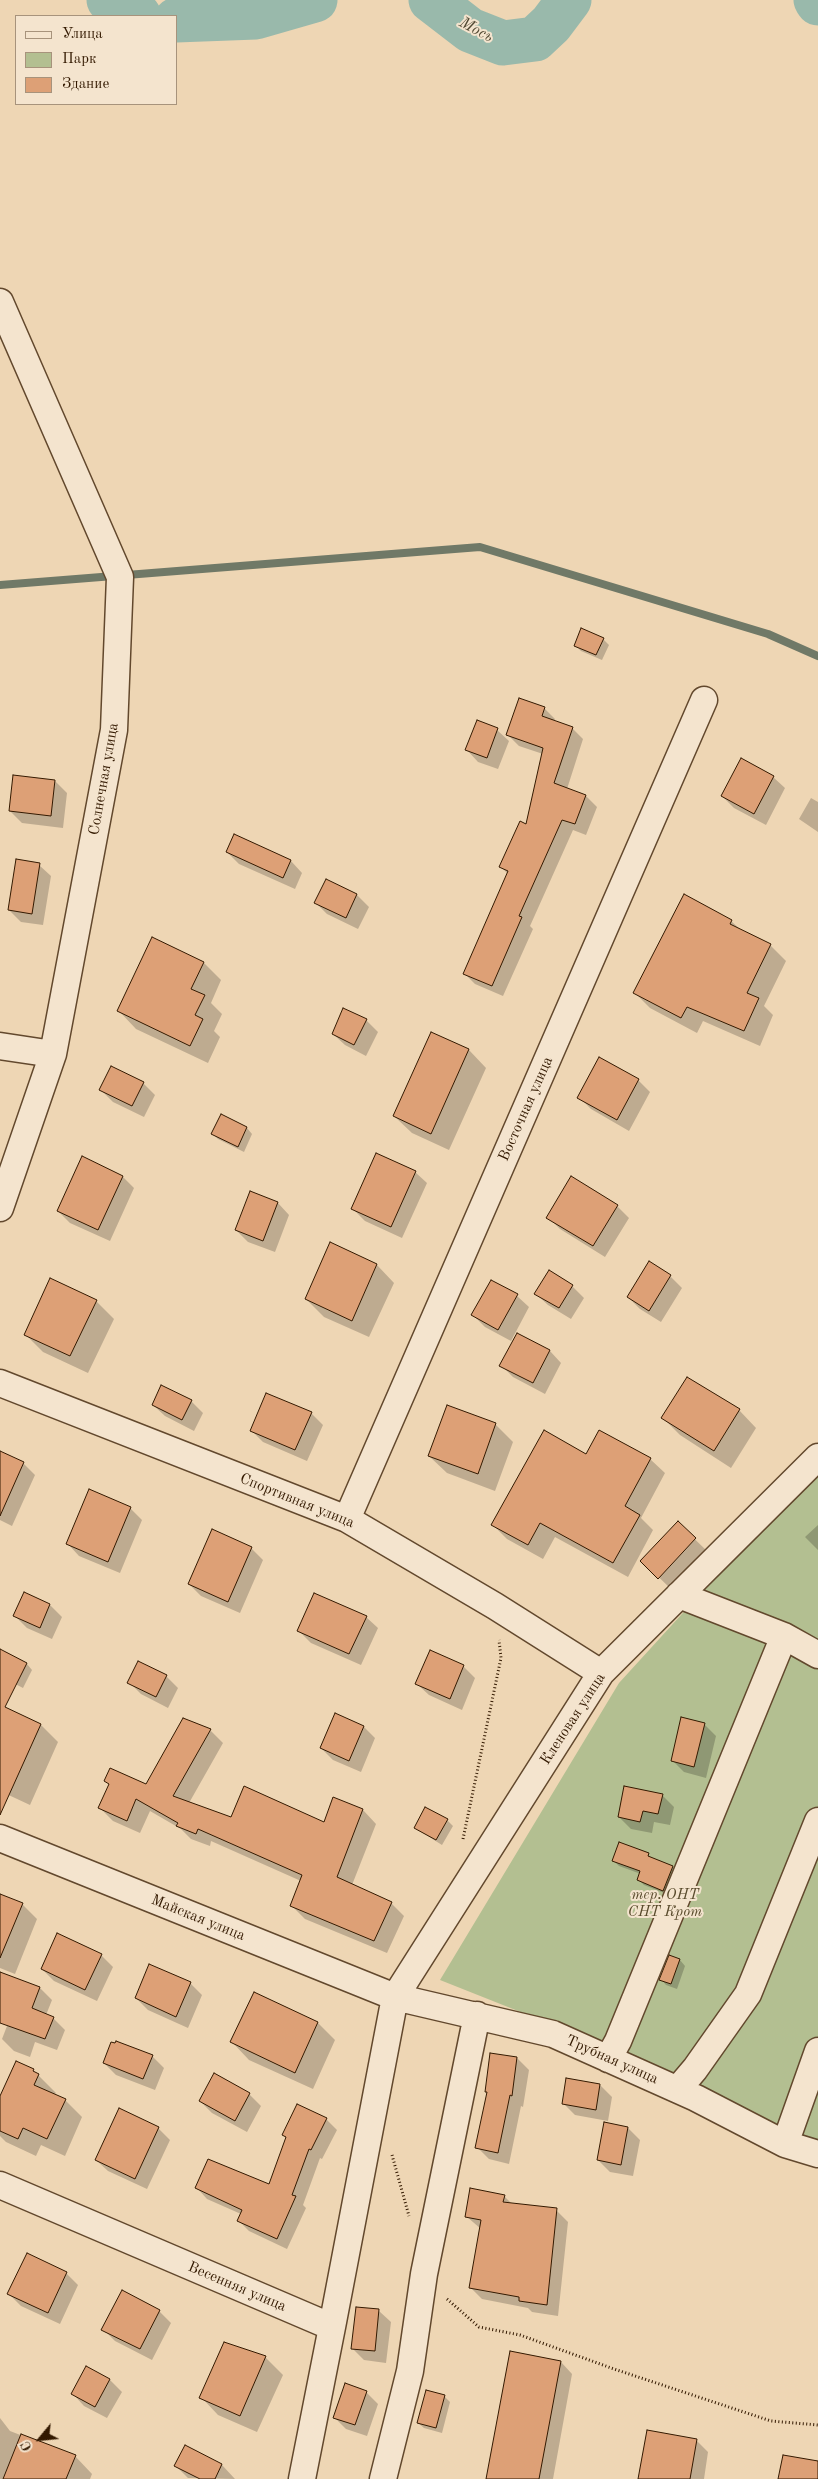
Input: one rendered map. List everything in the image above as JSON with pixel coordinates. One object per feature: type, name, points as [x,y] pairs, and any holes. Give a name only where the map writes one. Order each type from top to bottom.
[{"type":"street","name":"Солнечная улица","points":[[0,302],[120,576],[114,730],[53,1054],[0,1208]]},
{"type":"street","name":"Восточная улица","points":[[348,1519],[704,700]]},
{"type":"street","points":[[0,1046],[53,1054]]},
{"type":"street","name":"Спортивная улица","points":[[0,1383],[348,1519],[495,1606],[601,1673]]},
{"type":"street","name":"Кленовая улица","points":[[395,1998],[601,1673],[818,1458]]},
{"type":"street","points":[[679,1595],[784,1636],[818,1655]]},
{"type":"street","points":[[608,2058],[621,2032],[784,1636]]},
{"type":"street","points":[[678,2089],[695,2069],[748,1994],[818,1821]]},
{"type":"street","name":"Майская улица","points":[[0,1838],[395,1998]]},
{"type":"street","points":[[302,2479],[395,1998]]},
{"type":"street","name":"Трубная улица","points":[[395,1998],[477,2015],[553,2034],[678,2089],[785,2144],[818,2154]]},
{"type":"street","points":[[383,2479],[410,2371],[424,2274],[477,2015]]},
{"type":"street","points":[[785,2144],[818,2050]]},
{"type":"street","name":"Весенняя улица","points":[[0,2185],[332,2327]]},
{"type":"path","points":[[463,1842],[501,1658],[495,1606]]},
{"type":"path","points":[[390,2148],[410,2220]]},
{"type":"path","points":[[424,2274],[442,2296],[479,2327],[520,2335],[614,2370],[771,2421],[818,2425]]},
{"type":"green space","name":"тер. ОНТ СНТ Крот","points":[[818,1469],[818,2149],[654,2065],[440,1980],[619,1683],[743,1547]]},
{"type":"building","points":[[581,628],[604,638],[596,655],[574,646]]},
{"type":"building","points":[[519,698],[545,707],[542,716],[573,727],[554,783],[586,795],[575,824],[562,820],[519,916],[522,917],[492,986],[463,974],[508,871],[499,867],[520,821],[526,824],[543,748],[506,735]]},
{"type":"building","points":[[477,720],[498,728],[487,758],[465,750]]},
{"type":"building","points":[[741,758],[774,776],[754,814],[721,796]]},
{"type":"building","points":[[13,775],[55,780],[51,816],[9,811]]},
{"type":"building","points":[[234,834],[291,860],[283,878],[226,852]]},
{"type":"building","points":[[16,859],[40,863],[32,914],[8,910]]},
{"type":"building","points":[[326,879],[357,894],[346,918],[314,903]]},
{"type":"building","points":[[684,894],[732,920],[730,924],[771,944],[747,993],[759,998],[744,1031],[687,1007],[681,1018],[633,993]]},
{"type":"building","points":[[152,937],[204,962],[191,989],[205,995],[195,1015],[203,1019],[190,1046],[117,1011]]},
{"type":"building","points":[[343,1008],[367,1019],[354,1045],[332,1034]]},
{"type":"building","points":[[431,1032],[469,1049],[431,1134],[393,1116]]},
{"type":"building","points":[[599,1057],[639,1079],[617,1120],[577,1098]]},
{"type":"building","points":[[111,1066],[144,1082],[132,1106],[99,1090]]},
{"type":"building","points":[[221,1114],[247,1127],[238,1147],[211,1134]]},
{"type":"building","points":[[376,1153],[416,1171],[391,1227],[351,1209]]},
{"type":"building","points":[[82,1156],[123,1176],[98,1230],[57,1211]]},
{"type":"building","points":[[571,1176],[618,1205],[593,1246],[546,1218]]},
{"type":"building","points":[[250,1191],[278,1202],[263,1241],[235,1230]]},
{"type":"building","points":[[330,1242],[377,1264],[352,1321],[305,1299]]},
{"type":"building","points":[[649,1261],[671,1275],[649,1311],[627,1297]]},
{"type":"building","points":[[549,1270],[573,1285],[559,1308],[534,1294]]},
{"type":"building","points":[[50,1278],[97,1300],[70,1356],[24,1335]]},
{"type":"building","points":[[491,1280],[518,1294],[498,1330],[471,1315]]},
{"type":"building","points":[[517,1333],[550,1350],[533,1383],[499,1366]]},
{"type":"building","points":[[687,1377],[740,1409],[714,1451],[661,1418]]},
{"type":"building","points":[[161,1385],[192,1400],[182,1420],[152,1405]]},
{"type":"building","points":[[266,1393],[312,1412],[295,1450],[250,1431]]},
{"type":"building","points":[[447,1405],[496,1423],[478,1474],[428,1456]]},
{"type":"building","points":[[544,1430],[586,1454],[599,1430],[651,1458],[625,1506],[640,1515],[613,1563],[540,1523],[528,1545],[491,1525]]},
{"type":"building","points":[[0,1451],[24,1462],[0,1516]]},
{"type":"building","points":[[89,1489],[131,1507],[108,1562],[66,1544]]},
{"type":"building","points":[[678,1521],[696,1538],[658,1579],[640,1561]]},
{"type":"building","points":[[212,1529],[252,1547],[228,1602],[188,1584]]},
{"type":"building","points":[[24,1592],[50,1604],[40,1628],[13,1616]]},
{"type":"building","points":[[314,1593],[367,1616],[349,1654],[297,1631]]},
{"type":"building","points":[[0,1649],[27,1663],[5,1707],[41,1724],[0,1815]]},
{"type":"building","points":[[430,1650],[464,1665],[450,1699],[415,1684]]},
{"type":"building","points":[[138,1661],[167,1675],[156,1697],[127,1683]]},
{"type":"building","points":[[335,1713],[364,1726],[349,1761],[320,1748]]},
{"type":"building","points":[[681,1717],[705,1723],[694,1767],[671,1761]]},
{"type":"building","points":[[183,1718],[211,1729],[173,1796],[231,1817],[244,1786],[324,1822],[333,1797],[363,1809],[337,1877],[392,1902],[374,1941],[290,1906],[302,1875],[198,1829],[196,1834],[176,1826],[178,1823],[136,1799],[127,1821],[98,1808],[109,1784],[104,1781],[110,1768],[146,1784]]},
{"type":"building","points":[[624,1786],[663,1794],[658,1814],[643,1811],[640,1822],[618,1817]]},
{"type":"building","points":[[425,1807],[448,1819],[436,1840],[414,1828]]},
{"type":"building","points":[[619,1842],[649,1853],[648,1856],[673,1866],[663,1891],[637,1880],[640,1871],[612,1861]]},
{"type":"building","points":[[0,1894],[23,1903],[0,1958]]},
{"type":"building","points":[[57,1933],[102,1954],[85,1990],[41,1969]]},
{"type":"building","points":[[669,1955],[680,1959],[671,1984],[659,1980]]},
{"type":"building","points":[[149,1964],[191,1982],[176,2017],[135,1998]]},
{"type":"building","points":[[0,1972],[40,1987],[32,2008],[54,2017],[45,2039],[0,2023]]},
{"type":"building","points":[[254,1992],[318,2022],[295,2073],[230,2042]]},
{"type":"building","points":[[116,2041],[153,2055],[143,2079],[103,2063],[111,2042],[115,2043]]},
{"type":"building","points":[[490,2053],[517,2057],[512,2096],[510,2095],[498,2153],[475,2148],[487,2092],[485,2092]]},
{"type":"building","points":[[16,2061],[34,2069],[33,2071],[39,2074],[34,2085],[66,2099],[47,2139],[23,2128],[18,2139],[0,2131],[0,2096]]},
{"type":"building","points":[[214,2073],[250,2093],[235,2121],[199,2101]]},
{"type":"building","points":[[566,2078],[600,2084],[596,2110],[562,2104]]},
{"type":"building","points":[[297,2104],[327,2118],[311,2150],[309,2149],[292,2195],[296,2196],[277,2239],[237,2221],[242,2210],[195,2188],[208,2159],[269,2184],[286,2137],[282,2135]]},
{"type":"building","points":[[119,2108],[159,2127],[135,2179],[95,2160]]},
{"type":"building","points":[[604,2122],[628,2127],[621,2165],[597,2160]]},
{"type":"building","points":[[470,2188],[505,2195],[503,2202],[557,2208],[547,2305],[519,2301],[519,2297],[469,2288],[481,2220],[465,2217]]},
{"type":"building","points":[[27,2253],[67,2272],[48,2313],[7,2294]]},
{"type":"building","points":[[122,2290],[160,2310],[140,2349],[101,2330]]},
{"type":"building","points":[[356,2307],[379,2309],[375,2351],[351,2349]]},
{"type":"building","points":[[224,2342],[266,2356],[240,2416],[199,2398]]},
{"type":"building","points":[[510,2351],[561,2361],[539,2479],[486,2479]]},
{"type":"building","points":[[86,2366],[110,2379],[95,2407],[71,2394]]},
{"type":"building","points":[[345,2383],[367,2391],[355,2425],[333,2418]]},
{"type":"building","points":[[426,2390],[445,2395],[436,2428],[417,2423]]},
{"type":"building","points":[[647,2430],[697,2439],[690,2479],[638,2479]]},
{"type":"building","points":[[21,2434],[76,2455],[66,2479],[3,2479]]},
{"type":"building","points":[[185,2445],[222,2464],[215,2479],[200,2479],[174,2466]]},
{"type":"building","points":[[783,2455],[818,2461],[818,2479],[778,2479]]},
{"type":"waterway","name":"Мось","points":[[109,0],[137,15]]},
{"type":"waterway","name":"Мось","points":[[178,20],[256,17],[315,0]]},
{"type":"waterway","name":"Мось","points":[[431,0],[470,30],[503,43],[535,39],[551,24],[569,0]]},
{"type":"waterway","points":[[0,585],[480,547],[768,634],[818,656]]}]
